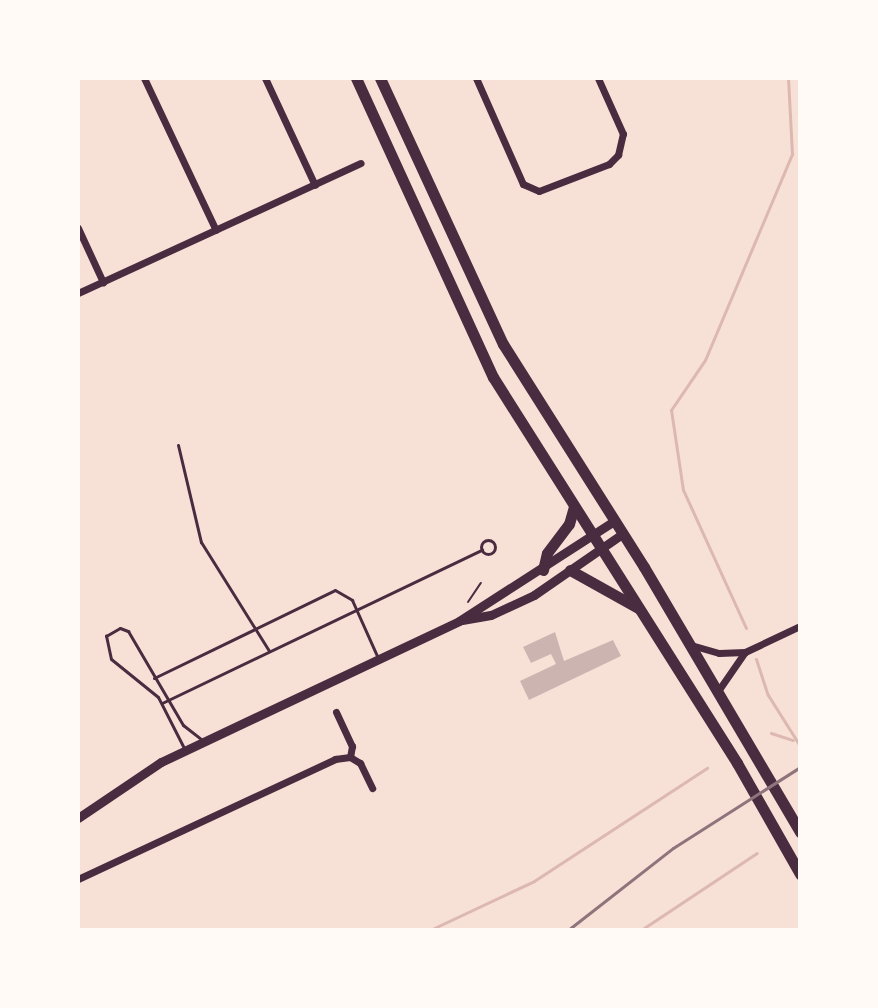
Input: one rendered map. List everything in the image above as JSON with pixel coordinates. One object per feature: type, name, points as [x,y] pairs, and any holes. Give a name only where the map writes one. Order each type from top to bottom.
[{"type":"main road","points":[[356,78],[481,354],[800,874]]},
{"type":"main road","points":[[380,78],[493,326],[691,645],[800,832]]},
{"type":"main road","points":[[543,570],[547,553],[569,524],[574,507]]},
{"type":"main road","points":[[570,570],[638,608]]},
{"type":"street","points":[[144,78],[216,230]]},
{"type":"street","points":[[265,78],[315,185]]},
{"type":"street","points":[[476,78],[523,184],[539,191],[609,164],[618,155],[623,134],[598,78]]},
{"type":"street","points":[[78,293],[361,163]]},
{"type":"street","points":[[78,228],[103,282]]},
{"type":"street","points":[[78,818],[119,786],[203,740],[459,621],[543,570],[614,521]]},
{"type":"street","points":[[459,621],[508,607],[622,534]]},
{"type":"street","points":[[691,645],[719,653],[745,652],[800,626]]},
{"type":"street","points":[[718,691],[745,652]]},
{"type":"street","points":[[336,712],[352,746],[350,757]]},
{"type":"street","points":[[78,879],[335,759],[350,757],[360,763],[372,788]]},
{"type":"lane","points":[[178,445],[201,542],[257,626],[269,651]]},
{"type":"lane","points":[[162,703],[482,550]]},
{"type":"lane","points":[[154,678],[335,590],[347,593],[378,659]]},
{"type":"lane","points":[[185,750],[162,703],[115,665],[104,637],[126,629],[183,725],[203,740]]},
{"type":"building","points":[[555,632],[564,661],[613,640],[621,656],[529,700],[520,681],[556,664],[551,654],[531,663],[523,647]]},
{"type":"waterway","points":[[746,628],[683,490],[671,410],[705,360],[792,154],[788,78]]},
{"type":"waterway","points":[[756,659],[768,695],[800,746]]},
{"type":"waterway","points":[[771,733],[793,740]]},
{"type":"waterway","points":[[430,930],[534,881],[707,768]]},
{"type":"waterway","points":[[641,930],[757,853]]},
{"type":"railway","points":[[568,930],[673,848],[800,767]]}]
